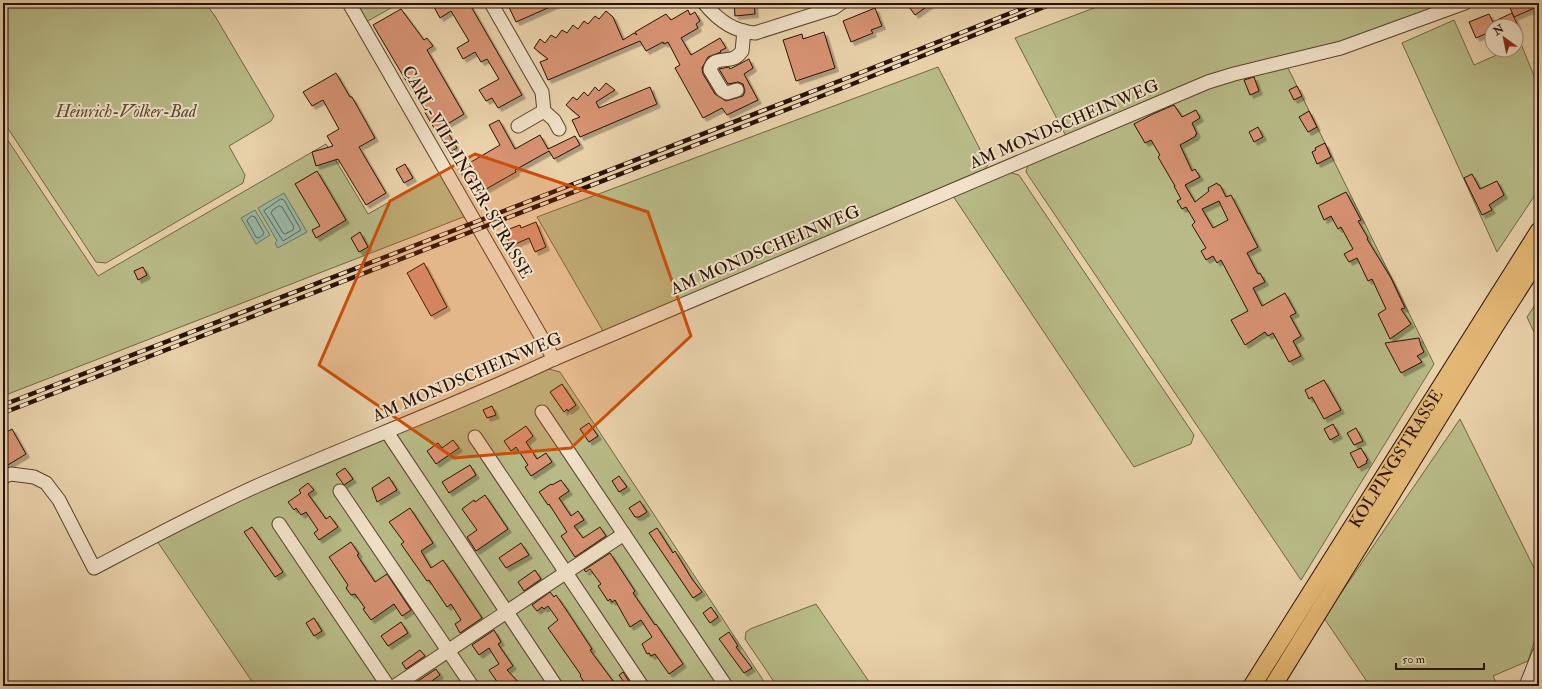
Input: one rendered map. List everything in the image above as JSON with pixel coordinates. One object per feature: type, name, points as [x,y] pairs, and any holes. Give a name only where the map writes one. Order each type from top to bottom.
[{"type":"main road","name":"KOLPINGSTRASSE","points":[[1252,686],[1539,231]]},
{"type":"main road","name":"KOLPINGSTRASSE","points":[[1273,686],[1539,257]]},
{"type":"street","name":"CARL-VILLINGER-STRASSE","points":[[349,3],[446,177],[554,359]]},
{"type":"street","points":[[491,3],[542,92],[544,111],[554,120],[559,129]]},
{"type":"street","points":[[704,3],[726,24],[744,31],[755,33],[775,28],[834,8],[841,3]]},
{"type":"street","name":"AM MONDSCHEINWEG","points":[[3,477],[11,474],[34,477],[46,483],[59,500],[94,568],[182,522],[259,485],[387,432],[554,359],[1208,82],[1234,74],[1341,48],[1465,3]]},
{"type":"street","points":[[736,90],[728,93],[722,90],[711,73],[711,66],[721,59],[733,59],[739,55],[742,51],[744,31]]},
{"type":"street","points":[[518,126],[544,111]]},
{"type":"street","points":[[542,412],[726,686]]},
{"type":"street","points":[[387,432],[556,686]]},
{"type":"street","points":[[475,437],[642,686]]},
{"type":"street","points":[[340,491],[472,686]]},
{"type":"street","points":[[279,524],[388,686]]},
{"type":"street","points":[[395,686],[624,534]]},
{"type":"street","points":[[1526,686],[1539,653]]},
{"type":"highlighted area","points":[[475,154],[648,212],[691,336],[571,448],[454,458],[319,365],[390,201]]},
{"type":"green space","name":"Heinrich-Völker-Bad","points":[[3,3],[205,3],[215,16],[274,116],[271,121],[229,146],[245,175],[243,183],[106,263],[96,262],[7,127],[3,129]]},
{"type":"green space","points":[[355,3],[397,3],[398,4],[366,22]]},
{"type":"green space","points":[[1107,3],[1450,3],[1359,37],[1226,72],[1067,138],[1015,38]]},
{"type":"green space","points":[[1454,20],[1474,65],[1490,58],[1524,58],[1524,51],[1539,88],[1539,189],[1497,252],[1402,43]]},
{"type":"green space","points":[[1287,66],[1434,364],[1301,580],[1026,172],[1028,164],[1212,86]]},
{"type":"green space","points":[[938,67],[988,165],[981,174],[604,333],[537,217]]},
{"type":"green space","points":[[3,133],[98,276],[326,144],[368,214],[441,173],[466,216],[3,396]]},
{"type":"green space","points":[[1008,172],[1019,175],[1194,435],[1191,444],[1134,467],[953,196]]},
{"type":"green space","points":[[1539,299],[1539,343],[1527,317]]},
{"type":"green space","points":[[545,368],[560,372],[767,686],[255,686],[157,541],[226,505]]},
{"type":"green space","points":[[1460,419],[1539,578],[1539,627],[1528,661],[1493,676],[1498,686],[1370,686],[1324,618]]},
{"type":"green space","points":[[816,604],[872,686],[777,686],[745,639],[746,632],[750,629]]},
{"type":"water","points":[[284,193],[307,232],[278,248],[275,243],[277,241],[258,208]]},
{"type":"water","points":[[255,210],[270,235],[256,244],[241,218]]},
{"type":"building","points":[[440,3],[469,3],[522,95],[498,108],[492,98],[486,101],[479,90],[499,79],[487,59],[481,62],[475,52],[463,59],[457,48],[469,41],[451,11],[440,18],[434,7]]},
{"type":"building","points":[[507,3],[559,3],[516,22]]},
{"type":"building","points":[[734,3],[754,3],[755,14],[735,16]]},
{"type":"building","points":[[906,3],[932,3],[915,15]]},
{"type":"building","points":[[1508,3],[1539,3],[1539,6],[1514,17]]},
{"type":"building","points":[[875,8],[882,26],[871,30],[873,33],[851,42],[843,21]]},
{"type":"building","points":[[401,9],[424,40],[427,38],[433,46],[427,50],[464,114],[444,126],[457,148],[448,153],[373,25]]},
{"type":"building","points":[[688,10],[690,15],[695,12],[700,21],[696,24],[698,28],[681,38],[691,55],[720,38],[726,48],[720,51],[721,52],[708,57],[702,68],[703,74],[715,94],[726,101],[743,96],[745,91],[743,84],[738,82],[728,84],[719,69],[729,67],[730,69],[749,59],[753,68],[744,74],[758,100],[727,115],[722,108],[703,118],[675,68],[680,65],[668,42],[664,44],[663,42],[646,51],[640,41],[548,80],[540,62],[548,59],[534,48],[540,39],[545,43],[551,35],[556,38],[562,30],[567,33],[573,25],[578,29],[584,21],[588,24],[595,16],[599,19],[606,11],[613,17],[623,40],[634,33],[637,35],[635,32],[666,14],[671,20]]},
{"type":"building","points":[[1512,13],[1514,18],[1501,18]]},
{"type":"building","points":[[1489,14],[1491,18],[1484,18],[1484,34],[1476,38],[1469,22]]},
{"type":"building","points":[[824,32],[835,68],[796,81],[783,40],[802,34],[803,39]]},
{"type":"building","points":[[336,73],[350,97],[352,97],[375,138],[359,147],[386,193],[366,205],[338,159],[316,166],[312,152],[333,146],[327,136],[339,129],[323,100],[312,106],[303,92]]},
{"type":"building","points":[[1254,77],[1259,91],[1250,95],[1244,80]]},
{"type":"building","points":[[606,83],[615,90],[596,102],[599,108],[650,87],[657,104],[580,137],[572,120],[580,117],[566,105],[573,97],[577,100],[584,92],[588,96],[595,87],[599,91]]},
{"type":"building","points":[[1297,86],[1302,96],[1294,100],[1289,90]]},
{"type":"building","points":[[1174,105],[1182,117],[1196,110],[1200,118],[1192,123],[1197,134],[1180,145],[1192,171],[1195,169],[1200,177],[1185,185],[1195,202],[1209,191],[1208,188],[1217,183],[1220,185],[1226,197],[1231,195],[1258,247],[1247,253],[1258,274],[1260,273],[1265,282],[1253,288],[1262,306],[1285,293],[1296,313],[1290,316],[1301,336],[1293,341],[1301,356],[1289,362],[1273,333],[1268,336],[1265,332],[1245,345],[1231,320],[1248,311],[1221,260],[1217,263],[1213,256],[1206,260],[1201,251],[1206,248],[1192,225],[1195,222],[1186,207],[1182,209],[1177,201],[1181,199],[1158,157],[1160,155],[1151,140],[1145,143],[1134,124]],"holes":[[[1219,201],[1228,220],[1213,228],[1202,209]]]},
{"type":"building","points":[[1309,111],[1317,127],[1308,132],[1299,117]]},
{"type":"building","points":[[499,120],[515,149],[540,135],[548,149],[575,136],[580,145],[554,159],[549,151],[515,170],[516,172],[474,196],[459,169],[500,145],[489,125]]},
{"type":"building","points":[[1258,127],[1263,137],[1254,142],[1249,132]]},
{"type":"building","points":[[1325,143],[1331,157],[1317,164],[1312,152],[1316,150],[1315,148]]},
{"type":"building","points":[[405,164],[413,178],[404,183],[396,169]]},
{"type":"building","points":[[317,171],[346,220],[316,238],[312,230],[320,226],[295,184]]},
{"type":"building","points":[[1472,174],[1480,189],[1497,181],[1504,195],[1489,205],[1492,210],[1482,215],[1464,178]]},
{"type":"building","points":[[1346,192],[1361,220],[1358,221],[1368,238],[1367,239],[1391,278],[1405,308],[1401,309],[1411,324],[1390,339],[1378,314],[1386,309],[1372,279],[1368,281],[1357,258],[1349,262],[1344,254],[1353,249],[1341,227],[1338,229],[1331,216],[1324,220],[1318,206]]},
{"type":"building","points":[[536,222],[546,247],[535,252],[529,238],[511,246],[504,231],[520,225],[521,228]]},
{"type":"building","points":[[360,232],[368,247],[359,252],[351,238]]},
{"type":"building","points":[[424,263],[447,307],[431,316],[407,273]]},
{"type":"building","points":[[143,267],[147,275],[138,280],[134,271]]},
{"type":"building","points":[[1419,338],[1424,352],[1417,356],[1422,362],[1401,373],[1385,343]]},
{"type":"building","points":[[1324,380],[1341,410],[1324,419],[1312,397],[1309,399],[1305,390]]},
{"type":"building","points":[[562,384],[576,405],[564,412],[550,392]]},
{"type":"building","points":[[492,406],[496,415],[487,418],[483,410]]},
{"type":"building","points":[[589,423],[598,436],[589,442],[580,429]]},
{"type":"building","points":[[1333,424],[1339,435],[1330,440],[1324,429]]},
{"type":"building","points":[[526,426],[533,436],[526,442],[537,459],[546,453],[552,462],[531,476],[525,467],[528,465],[516,447],[511,451],[504,441]]},
{"type":"building","points":[[1356,428],[1363,441],[1354,445],[1347,433]]},
{"type":"building","points":[[12,429],[26,454],[3,468],[3,434]]},
{"type":"building","points":[[453,440],[459,448],[436,464],[427,451],[438,443],[442,448]]},
{"type":"building","points":[[1361,448],[1368,460],[1366,461],[1367,463],[1358,468],[1350,453]]},
{"type":"building","points":[[470,465],[476,475],[449,493],[442,482]]},
{"type":"building","points":[[345,468],[353,479],[344,485],[336,474]]},
{"type":"building","points":[[619,476],[627,487],[619,492],[612,481]]},
{"type":"building","points":[[389,477],[397,490],[377,502],[372,488]]},
{"type":"building","points":[[561,480],[569,491],[559,498],[571,516],[578,511],[584,520],[574,526],[583,538],[600,527],[606,536],[575,557],[561,536],[567,532],[549,504],[548,505],[539,492],[551,484],[552,485]]},
{"type":"building","points":[[308,483],[314,490],[308,494],[326,519],[330,516],[338,527],[319,540],[314,533],[318,530],[306,512],[301,515],[296,508],[294,510],[288,502],[301,493],[299,490]]},
{"type":"building","points":[[485,495],[508,529],[476,551],[467,537],[477,530],[462,509],[474,500],[475,502]]},
{"type":"building","points":[[640,501],[647,512],[639,517],[635,517],[629,508]]},
{"type":"building","points":[[410,508],[433,543],[421,551],[431,568],[443,560],[482,618],[460,633],[455,624],[461,620],[451,604],[447,607],[429,580],[427,581],[401,544],[404,542],[389,522]]},
{"type":"building","points":[[252,527],[283,572],[275,577],[244,532]]},
{"type":"building","points":[[657,528],[673,553],[675,551],[692,579],[702,592],[693,598],[649,533]]},
{"type":"building","points":[[351,542],[359,554],[357,555],[375,582],[387,574],[411,610],[402,616],[394,604],[371,620],[355,594],[351,595],[346,588],[348,585],[329,557]]},
{"type":"building","points":[[521,543],[529,555],[506,568],[499,558]]},
{"type":"building","points":[[610,553],[635,591],[633,593],[683,664],[669,674],[655,654],[651,656],[649,653],[647,654],[642,644],[652,637],[641,620],[630,627],[615,600],[612,602],[610,599],[608,601],[598,586],[601,584],[590,569],[586,572],[584,570]]},
{"type":"building","points":[[535,570],[541,579],[524,591],[518,582]]},
{"type":"building","points":[[550,592],[554,597],[556,595],[592,649],[590,650],[613,681],[605,686],[587,686],[548,628],[558,620],[548,606],[544,609],[542,607],[537,611],[532,605]]},
{"type":"building","points":[[711,607],[718,617],[710,623],[703,613]]},
{"type":"building","points":[[314,618],[322,631],[314,636],[306,623]]},
{"type":"building","points":[[401,622],[408,633],[388,646],[381,636]]},
{"type":"building","points":[[494,630],[501,642],[498,644],[513,666],[507,670],[522,686],[500,686],[489,670],[499,664],[489,648],[479,655],[472,645]]},
{"type":"building","points":[[729,632],[738,646],[736,647],[752,668],[744,673],[719,639]]},
{"type":"building","points":[[420,650],[425,656],[406,669],[402,663]]},
{"type":"building","points":[[436,669],[440,675],[429,683],[428,682],[422,686],[417,686],[415,683]]},
{"type":"building","points":[[623,672],[630,683],[626,685],[619,675]]},
{"type":"railway","points":[[3,405],[842,80],[1036,3]]},
{"type":"railway","points":[[3,413],[845,87],[1054,3]]}]
